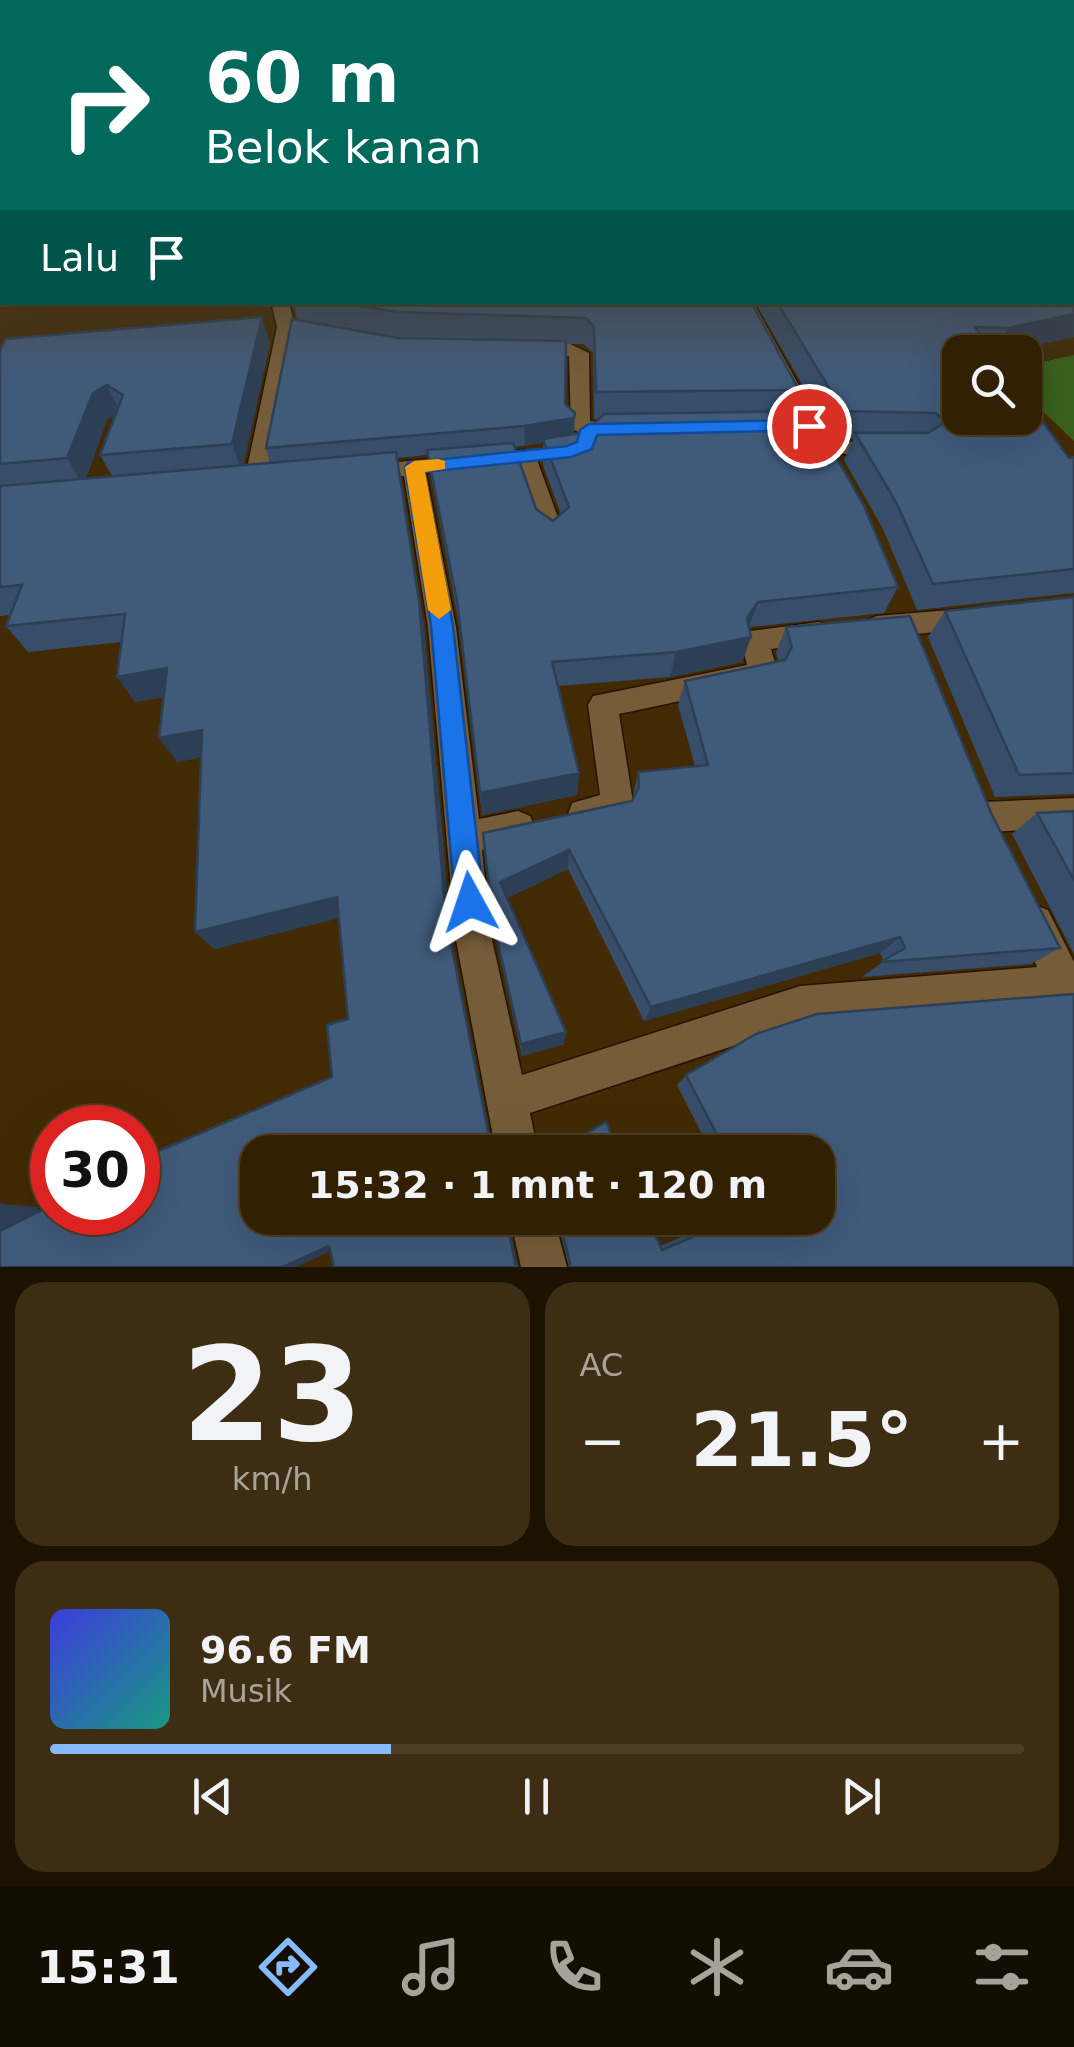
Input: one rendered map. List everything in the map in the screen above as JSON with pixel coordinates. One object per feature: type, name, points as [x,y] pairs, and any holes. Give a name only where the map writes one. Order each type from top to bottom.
[{"type":"street","points":[[256,482],[295,328],[282,305]]},
{"type":"street","points":[[745,305],[807,434],[840,482]]},
{"type":"street","points":[[512,349],[568,349],[579,353],[579,424],[584,440],[644,429]]},
{"type":"street","points":[[807,434],[915,448]]},
{"type":"street","points":[[334,474],[551,454]]},
{"type":"street","points":[[524,457],[552,534]]},
{"type":"street","points":[[414,467],[442,626],[472,934],[513,1135]]},
{"type":"street","points":[[893,593],[920,659]]},
{"type":"street","points":[[464,838],[616,807],[602,705],[764,674],[756,645],[760,639],[1002,616]]},
{"type":"street","points":[[999,851],[980,808],[1074,813]]},
{"type":"street","points":[[505,1102],[800,1006],[1070,993],[1024,901]]},
{"type":"street","points":[[536,1235],[544,1267]]},
{"type":"green space","points":[[1074,355],[1074,441],[1042,410],[1042,362]]},
{"type":"building","points":[[357,305],[753,305],[799,390],[596,392],[594,327],[586,318],[397,312]]},
{"type":"building","points":[[779,305],[1074,305],[1074,314],[1008,328],[975,327],[981,335],[942,335],[942,419],[936,413],[843,411]]},
{"type":"building","points":[[262,317],[232,444],[100,455],[123,395],[107,385],[93,393],[67,458],[0,464],[0,351],[5,339]]},
{"type":"building","points":[[292,319],[398,338],[566,341],[565,404],[575,413],[574,418],[524,426],[266,448]]},
{"type":"building","points":[[810,411],[864,506],[898,587],[758,602],[747,618],[751,637],[676,652],[552,662],[579,773],[480,793],[457,601],[427,450],[513,443],[536,509],[553,521],[569,507],[543,439],[586,432],[604,414]]},
{"type":"building","points":[[1042,421],[1069,458],[1074,457],[1074,569],[933,584],[896,502],[855,433],[928,433],[941,425],[942,435],[1042,435]]},
{"type":"building","points":[[396,452],[419,601],[446,918],[489,1135],[240,1135],[240,1235],[509,1235],[516,1267],[334,1267],[329,1246],[283,1267],[0,1267],[2,1204],[2,1230],[30,1216],[30,1235],[160,1235],[160,1151],[332,1077],[327,1025],[348,1019],[337,897],[195,932],[202,730],[159,738],[167,668],[117,677],[125,614],[6,626],[22,585],[0,587],[0,486]]},
{"type":"building","points":[[1074,597],[1074,773],[1019,775],[945,611]]},
{"type":"building","points":[[910,616],[992,815],[1060,948],[881,962],[905,948],[900,937],[651,1007],[569,850],[500,882],[566,1032],[521,1044],[492,917],[483,833],[632,801],[639,787],[638,772],[708,765],[685,681],[785,660],[792,647],[786,627]]},
{"type":"building","points":[[1074,811],[1074,880],[1037,813]]},
{"type":"building","points":[[1074,994],[1074,1267],[571,1267],[563,1235],[655,1235],[662,1250],[697,1235],[835,1235],[835,1135],[717,1135],[686,1075],[756,1034],[817,1014]]},
{"type":"building","points":[[606,1122],[612,1135],[583,1135]]},
{"type":"slow traffic","points":[[438,465],[414,467],[439,610]]},
{"type":"route","points":[[470,902],[442,626],[414,467],[571,452],[586,445],[589,430],[809,426]]}]
